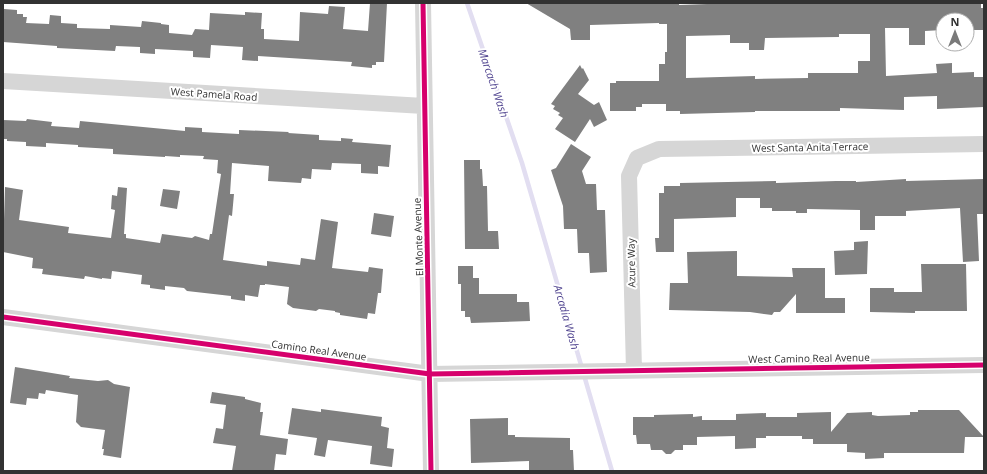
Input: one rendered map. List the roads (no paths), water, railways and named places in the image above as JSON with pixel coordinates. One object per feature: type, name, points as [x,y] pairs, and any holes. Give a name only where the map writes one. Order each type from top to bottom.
[{"type":"street","name":"El Monte Avenue","points":[[423,3],[431,471]]},
{"type":"street","name":"West Pamela Road","points":[[3,81],[424,106]]},
{"type":"street","name":"West Santa Anita Terrace","points":[[637,158],[659,149],[984,144]]},
{"type":"street","name":"Azure Way","points":[[634,370],[629,176],[637,158]]},
{"type":"street","name":"Camino Real Avenue","points":[[3,317],[430,374],[634,370]]},
{"type":"street","name":"West Camino Real Avenue","points":[[634,370],[984,365]]},
{"type":"waterway","name":"Arcadia Wash","points":[[467,3],[522,163],[612,471]]},
{"type":"water label","name":"Marcach Wash","points":[[494,83]]}]
